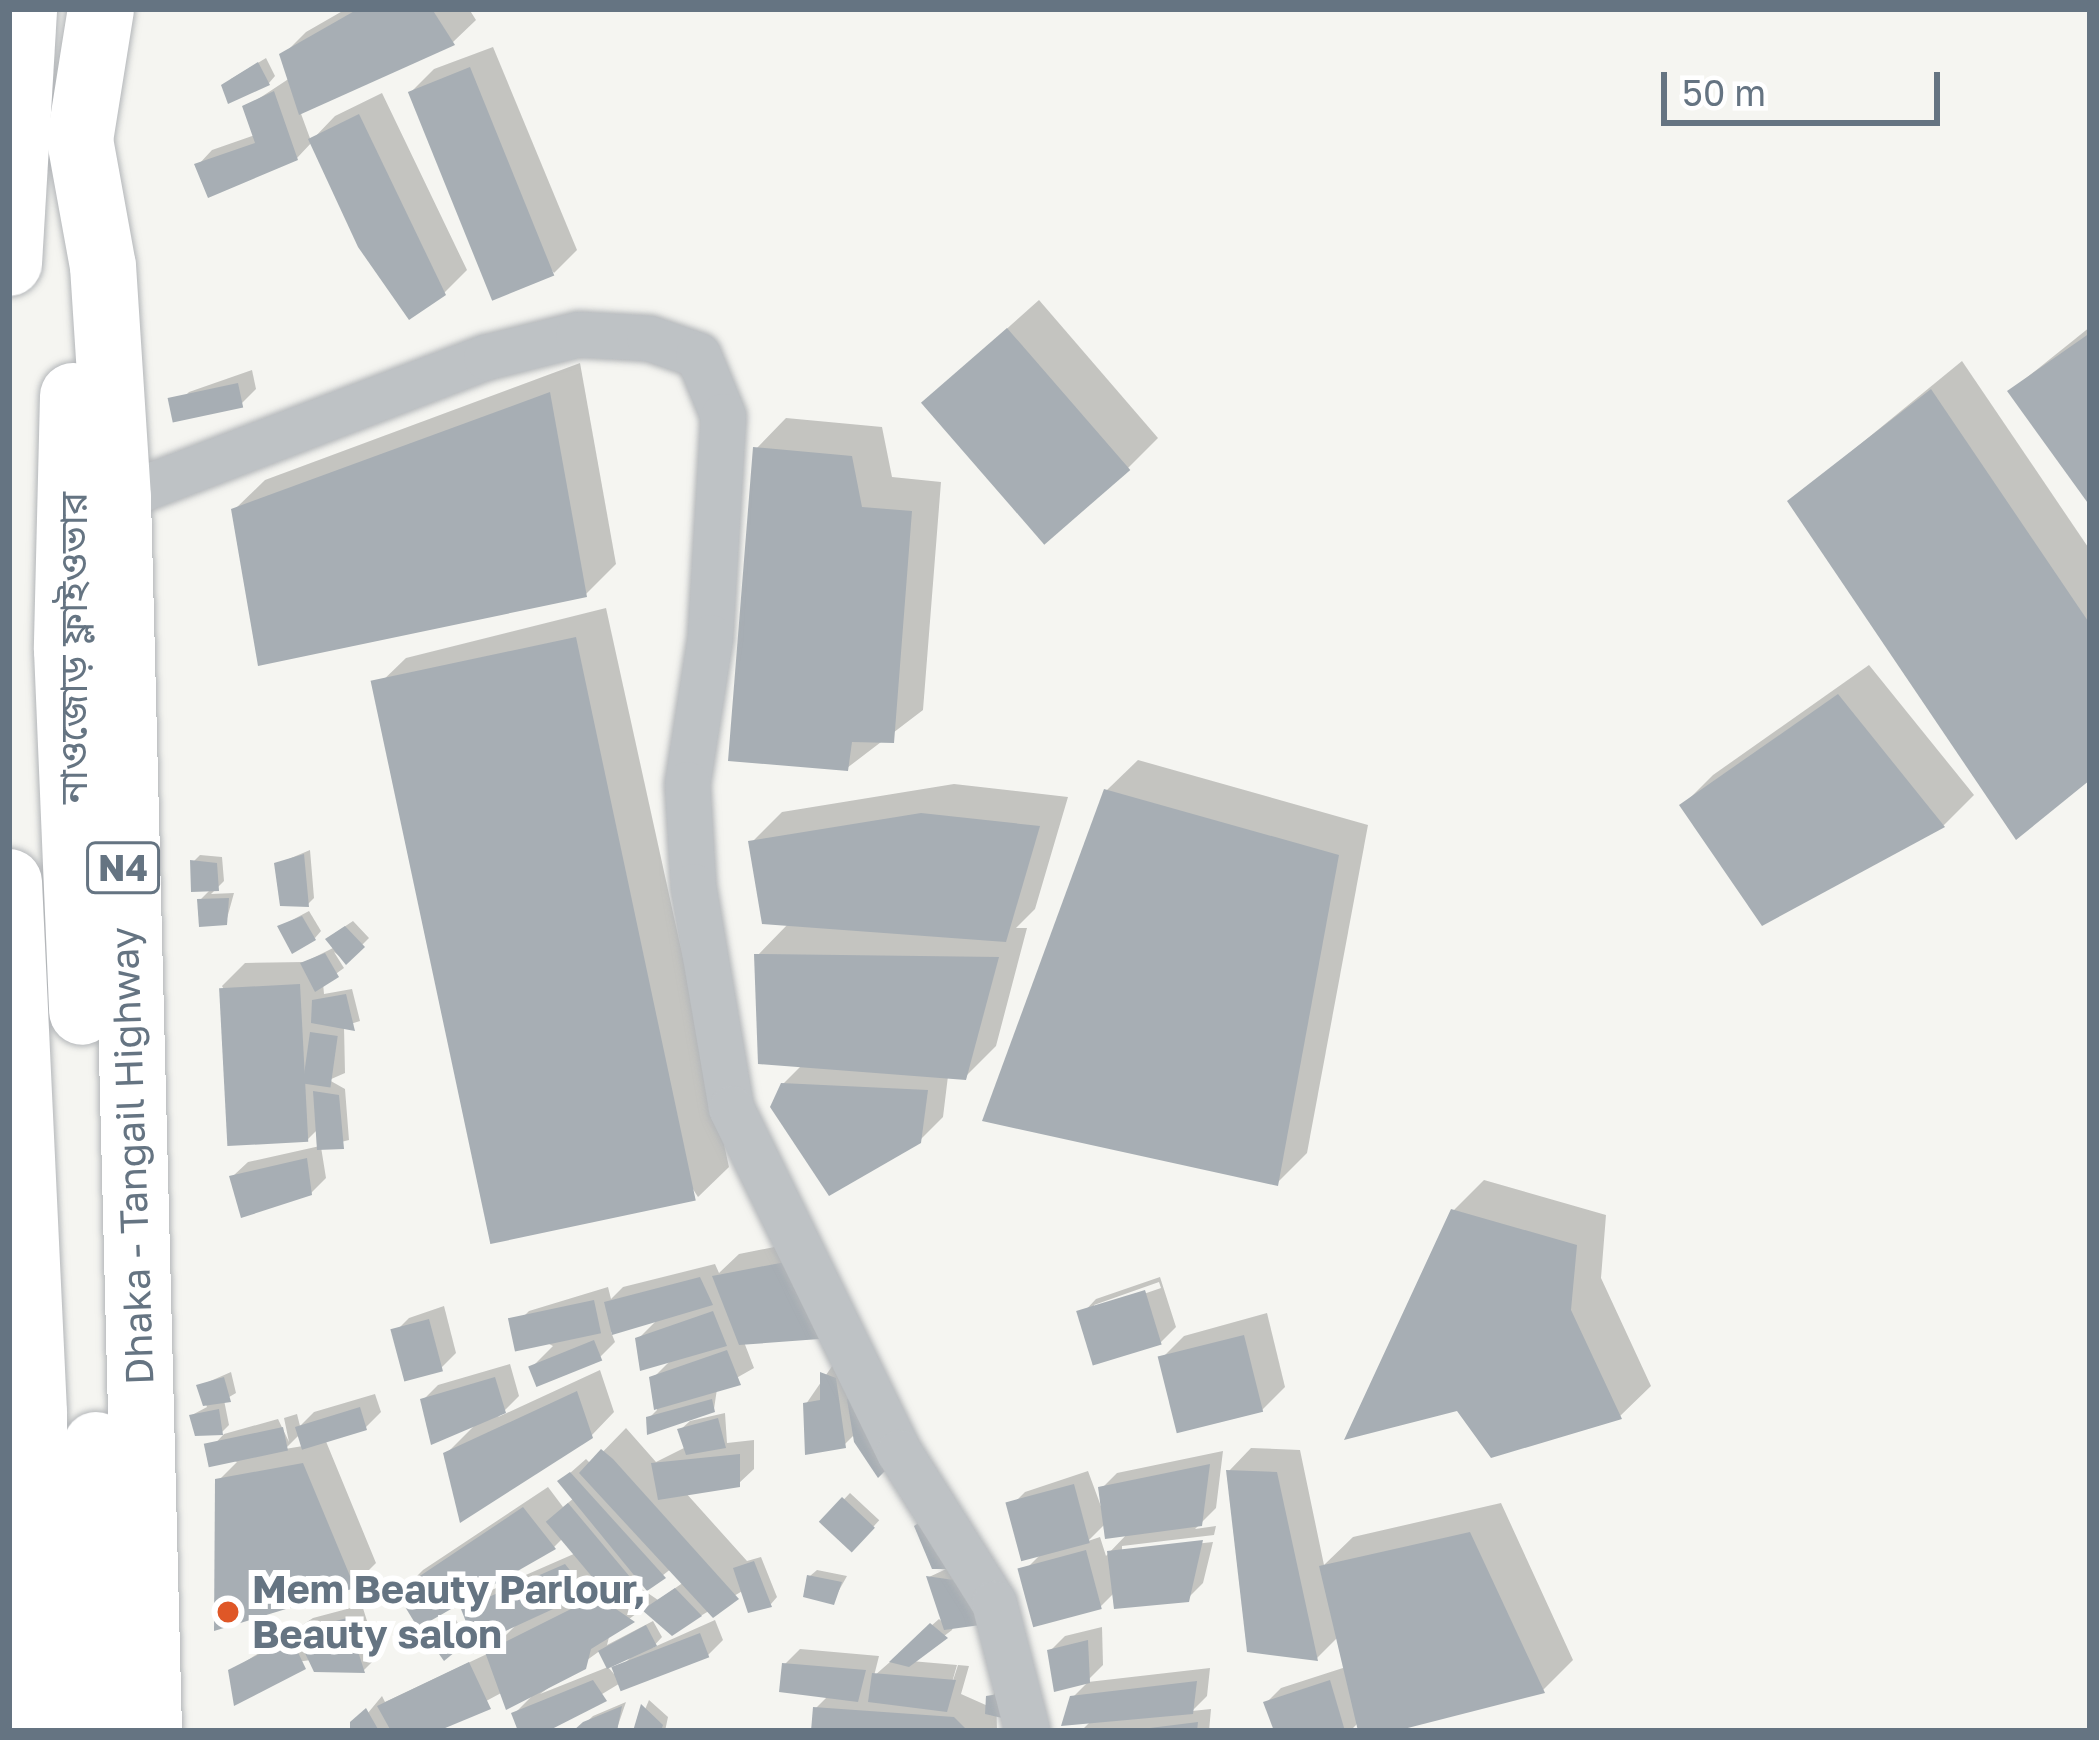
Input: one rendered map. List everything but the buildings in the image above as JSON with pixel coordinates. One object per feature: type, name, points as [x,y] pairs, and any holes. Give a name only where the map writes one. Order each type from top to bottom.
[{"type":"highway","points":[[9,262],[11,134],[25,9]]},
{"type":"highway","name":"Dhaka - Tangail Highway","points":[[100,9],[80,140],[103,266],[118,498],[149,1731]]},
{"type":"highway","name":"নাওজোড় ফ্লাইওভার","points":[[80,140],[67,650],[95,1322],[100,1731]]},
{"type":"highway","points":[[9,882],[34,1413],[35,1731]]},
{"type":"street","points":[[118,498],[486,356],[594,334],[649,338],[698,355],[723,416],[710,637],[687,784],[693,886],[731,1108],[899,1452],[994,1603],[1027,1731]]},
{"type":"place","name":"Mem Beauty Parlour, Beauty salon","points":[[228,1612]]}]
